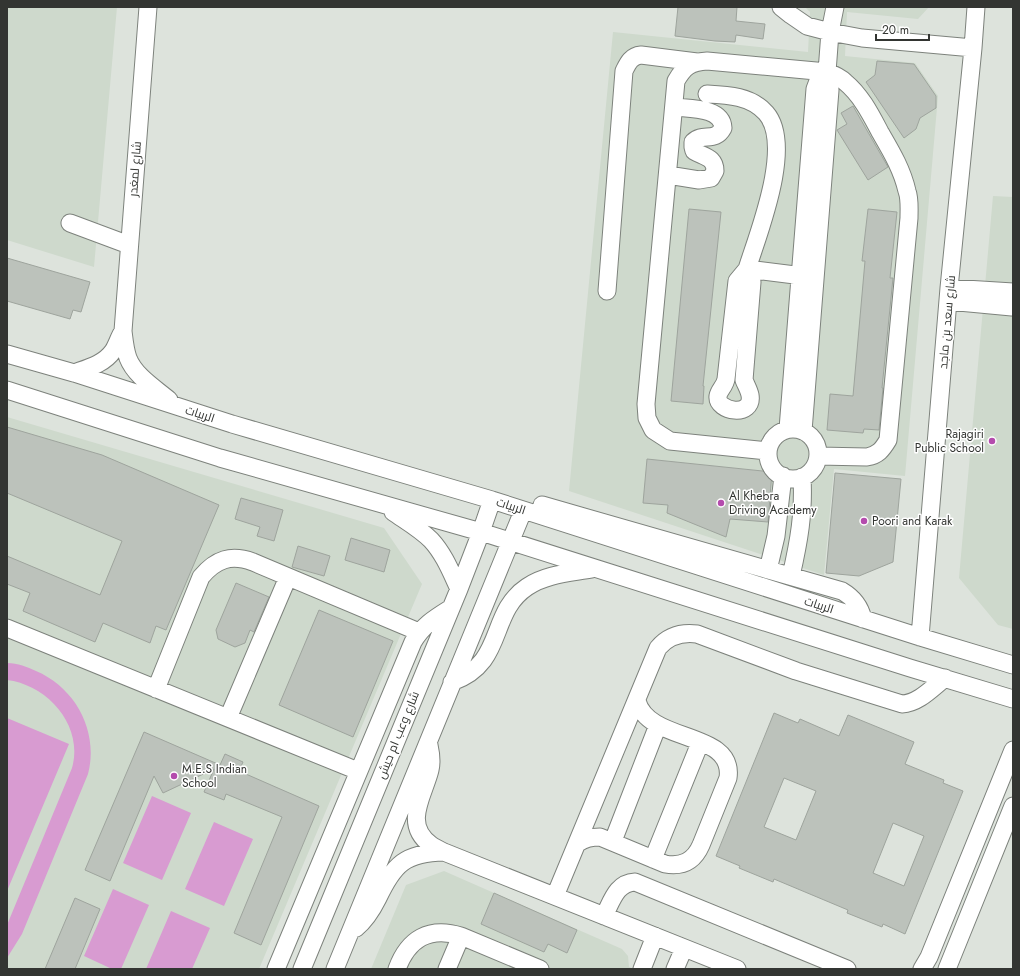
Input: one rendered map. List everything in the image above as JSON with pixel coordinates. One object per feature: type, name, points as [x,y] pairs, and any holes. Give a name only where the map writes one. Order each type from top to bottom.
[{"type":"street","name":"شارع لمغدر","points":[[148,7],[123,331],[127,357],[132,366],[175,406]]},
{"type":"street","points":[[781,7],[807,26],[830,32],[862,38],[974,48]]},
{"type":"street","points":[[796,430],[808,277],[815,89],[818,81],[826,72],[830,32],[835,7]]},
{"type":"street","name":"شارع سعد بن ماجد","points":[[920,637],[949,295],[974,48],[976,7]]},
{"type":"street","points":[[607,290],[624,71],[628,62],[635,55],[697,62],[707,61],[826,72],[837,76],[846,82],[868,110],[900,168],[908,193],[909,218],[888,440],[882,450],[875,456],[818,456]]},
{"type":"street","points":[[697,62],[688,66],[682,71],[676,81],[646,404],[647,418],[653,430],[670,441],[768,451]]},
{"type":"street","points":[[707,94],[730,95],[753,102],[767,114],[773,125],[777,157],[772,191],[747,269],[737,281],[726,379],[725,384],[718,396],[719,401],[725,407],[738,410],[745,409],[750,400],[750,394],[744,380],[752,282],[747,269]]},
{"type":"street","points":[[668,175],[699,180],[711,178],[715,171],[714,163],[709,158],[694,151],[693,142],[698,138],[717,136],[723,128],[721,120],[714,114],[702,110],[674,107]]},
{"type":"street","points":[[70,223],[129,245]]},
{"type":"street","points":[[747,269],[808,277]]},
{"type":"street","points":[[949,295],[1013,300]]},
{"type":"street","name":"شارع لمغدر","points":[[74,373],[96,366],[106,358],[112,352],[123,331]]},
{"type":"street","name":"الربيات","points":[[7,354],[74,373],[232,424],[492,500],[863,619],[1013,665]]},
{"type":"street","points":[[7,390],[220,458],[481,532],[1013,699]]},
{"type":"street","points":[[796,430],[810,435],[818,448],[818,456],[817,463],[813,469],[802,477],[796,479],[783,476],[776,472],[769,459],[768,451],[770,443],[781,432],[796,430]]},
{"type":"street","points":[[768,570],[776,536],[783,476]]},
{"type":"street","points":[[791,576],[800,536],[803,494],[802,477]]},
{"type":"street","name":"شارع وعب ام حيش","points":[[302,969],[459,589],[492,500]]},
{"type":"street","points":[[382,504],[419,530],[431,541],[448,565],[459,589]]},
{"type":"street","points":[[335,969],[523,511],[534,506],[545,506],[842,591],[858,605],[863,619]]},
{"type":"street","points":[[156,689],[201,577],[207,569],[215,563],[224,560],[234,558],[253,562],[418,632]]},
{"type":"street","points":[[452,682],[471,674],[485,660],[508,607],[516,596],[526,588],[545,578],[594,568]]},
{"type":"street","points":[[228,718],[288,577]]},
{"type":"street","points":[[276,969],[413,642],[418,632],[425,625],[451,608]]},
{"type":"street","points":[[7,628],[358,771]]},
{"type":"street","points":[[555,896],[658,648],[669,638],[682,634],[696,634],[796,671],[897,704],[908,704],[914,702],[945,678]]},
{"type":"street","points":[[578,843],[592,836],[600,837],[613,841],[653,859],[672,865],[679,865],[686,862],[693,858],[698,852],[728,778],[728,765],[725,758],[716,749],[658,725],[646,718],[637,701]]},
{"type":"street","points":[[613,841],[658,725]]},
{"type":"street","points":[[428,741],[431,752],[431,762],[417,805],[416,820],[425,840],[430,845],[444,852],[737,969]]},
{"type":"street","points":[[653,859],[700,742]]},
{"type":"street","points":[[922,969],[929,957],[1013,750]]},
{"type":"street","points":[[947,969],[1013,806]]},
{"type":"street","points":[[336,823],[358,832]]},
{"type":"street","points":[[350,933],[373,909],[387,880],[401,863],[411,857],[421,854],[444,852]]},
{"type":"street","points":[[604,916],[618,888],[629,882],[635,882],[847,969]]},
{"type":"street","points":[[397,969],[407,949],[414,942],[422,936],[442,932],[461,936],[540,969]]},
{"type":"street","points":[[447,969],[461,936]]},
{"type":"street","points":[[642,969],[655,936]]},
{"type":"street","points":[[675,969],[684,948]]},
{"type":"shaded area","points":[[7,7],[117,7],[94,267],[7,240]]},
{"type":"shaded area","name":"Al Khebra Driving Academy","points":[[805,7],[929,7],[918,19],[847,12],[845,56],[915,63],[938,96],[905,476],[834,469],[824,575],[569,491],[613,32],[808,52],[810,12]]},
{"type":"shaded area","name":"Rajagiri Public School","points":[[993,196],[1013,197],[1013,629],[998,625],[959,578]]},
{"type":"shaded area","name":"M.E.S Indian School","points":[[7,417],[384,528],[422,584],[259,969],[7,969]]},
{"type":"shaded area","points":[[7,663],[36,671],[63,688],[81,713],[87,727],[91,758],[88,774],[22,934],[7,958],[7,925],[72,768],[74,752],[73,737],[68,723],[59,710],[49,699],[36,690],[22,683],[7,680]]},
{"type":"shaded area","points":[[7,718],[69,744],[7,891]]},
{"type":"shaded area","points":[[152,796],[191,813],[162,880],[123,863]]},
{"type":"shaded area","points":[[214,822],[253,839],[224,906],[185,889]]},
{"type":"shaded area","points":[[444,871],[622,949],[628,956],[629,967],[634,969],[371,969],[406,885]]},
{"type":"shaded area","points":[[113,889],[149,905],[121,969],[112,969],[84,956]]},
{"type":"shaded area","points":[[171,911],[210,928],[192,969],[146,969]]},
{"type":"building","points":[[678,7],[737,7],[736,21],[765,24],[763,39],[736,35],[735,42],[675,36]]},
{"type":"building","points":[[877,61],[914,64],[936,96],[936,108],[920,118],[916,129],[904,138],[866,82],[875,75]]},
{"type":"building","points":[[853,106],[888,167],[868,180],[837,130],[847,124],[841,113]]},
{"type":"building","points":[[689,209],[721,212],[703,386],[703,404],[671,401]]},
{"type":"building","points":[[868,209],[897,212],[890,278],[893,278],[879,430],[864,429],[863,433],[827,430],[830,394],[853,396],[865,261],[862,261]]},
{"type":"building","points":[[7,258],[90,282],[81,312],[73,310],[70,319],[7,301]]},
{"type":"building","points":[[7,427],[102,455],[219,505],[166,630],[156,626],[150,643],[103,623],[95,642],[23,611],[30,593],[7,584],[7,556],[100,595],[122,541],[7,493]]},
{"type":"building","points":[[647,459],[772,472],[768,522],[730,519],[726,537],[667,513],[668,505],[643,503]]},
{"type":"building","name":"Poori and Karak","points":[[835,473],[901,479],[893,562],[859,576],[826,573]]},
{"type":"building","points":[[241,498],[283,510],[274,541],[257,536],[260,527],[235,519]]},
{"type":"building","points":[[351,538],[390,550],[384,572],[345,560]]},
{"type":"building","points":[[298,546],[330,556],[324,576],[292,567]]},
{"type":"building","points":[[236,583],[269,597],[254,632],[250,630],[245,643],[235,647],[218,639],[216,630]]},
{"type":"building","points":[[319,610],[393,641],[353,737],[279,705]]},
{"type":"building","points":[[774,713],[798,723],[800,719],[839,736],[848,715],[914,742],[905,764],[944,780],[943,783],[963,791],[905,934],[883,924],[882,927],[847,913],[848,910],[774,879],[773,882],[739,868],[740,866],[716,856]],"holes":[[[784,778],[816,791],[796,840],[764,827]],[[893,823],[924,836],[904,886],[873,873]]]},
{"type":"building","points":[[144,732],[220,765],[225,754],[243,762],[239,771],[319,806],[261,945],[234,933],[282,817],[226,794],[224,800],[204,792],[214,769],[163,793],[154,776],[110,881],[85,870]]},
{"type":"building","points":[[494,893],[577,930],[567,953],[548,944],[544,952],[481,924]]},
{"type":"building","points":[[75,898],[100,909],[75,969],[45,969]]},
{"type":"place","name":"Rajagiri Public School","points":[[992,441]]},
{"type":"place","name":"Al Khebra Driving Academy","points":[[721,503]]},
{"type":"place","name":"Poori and Karak","points":[[864,521]]},
{"type":"place","name":"M.E.S Indian School","points":[[174,776]]}]
